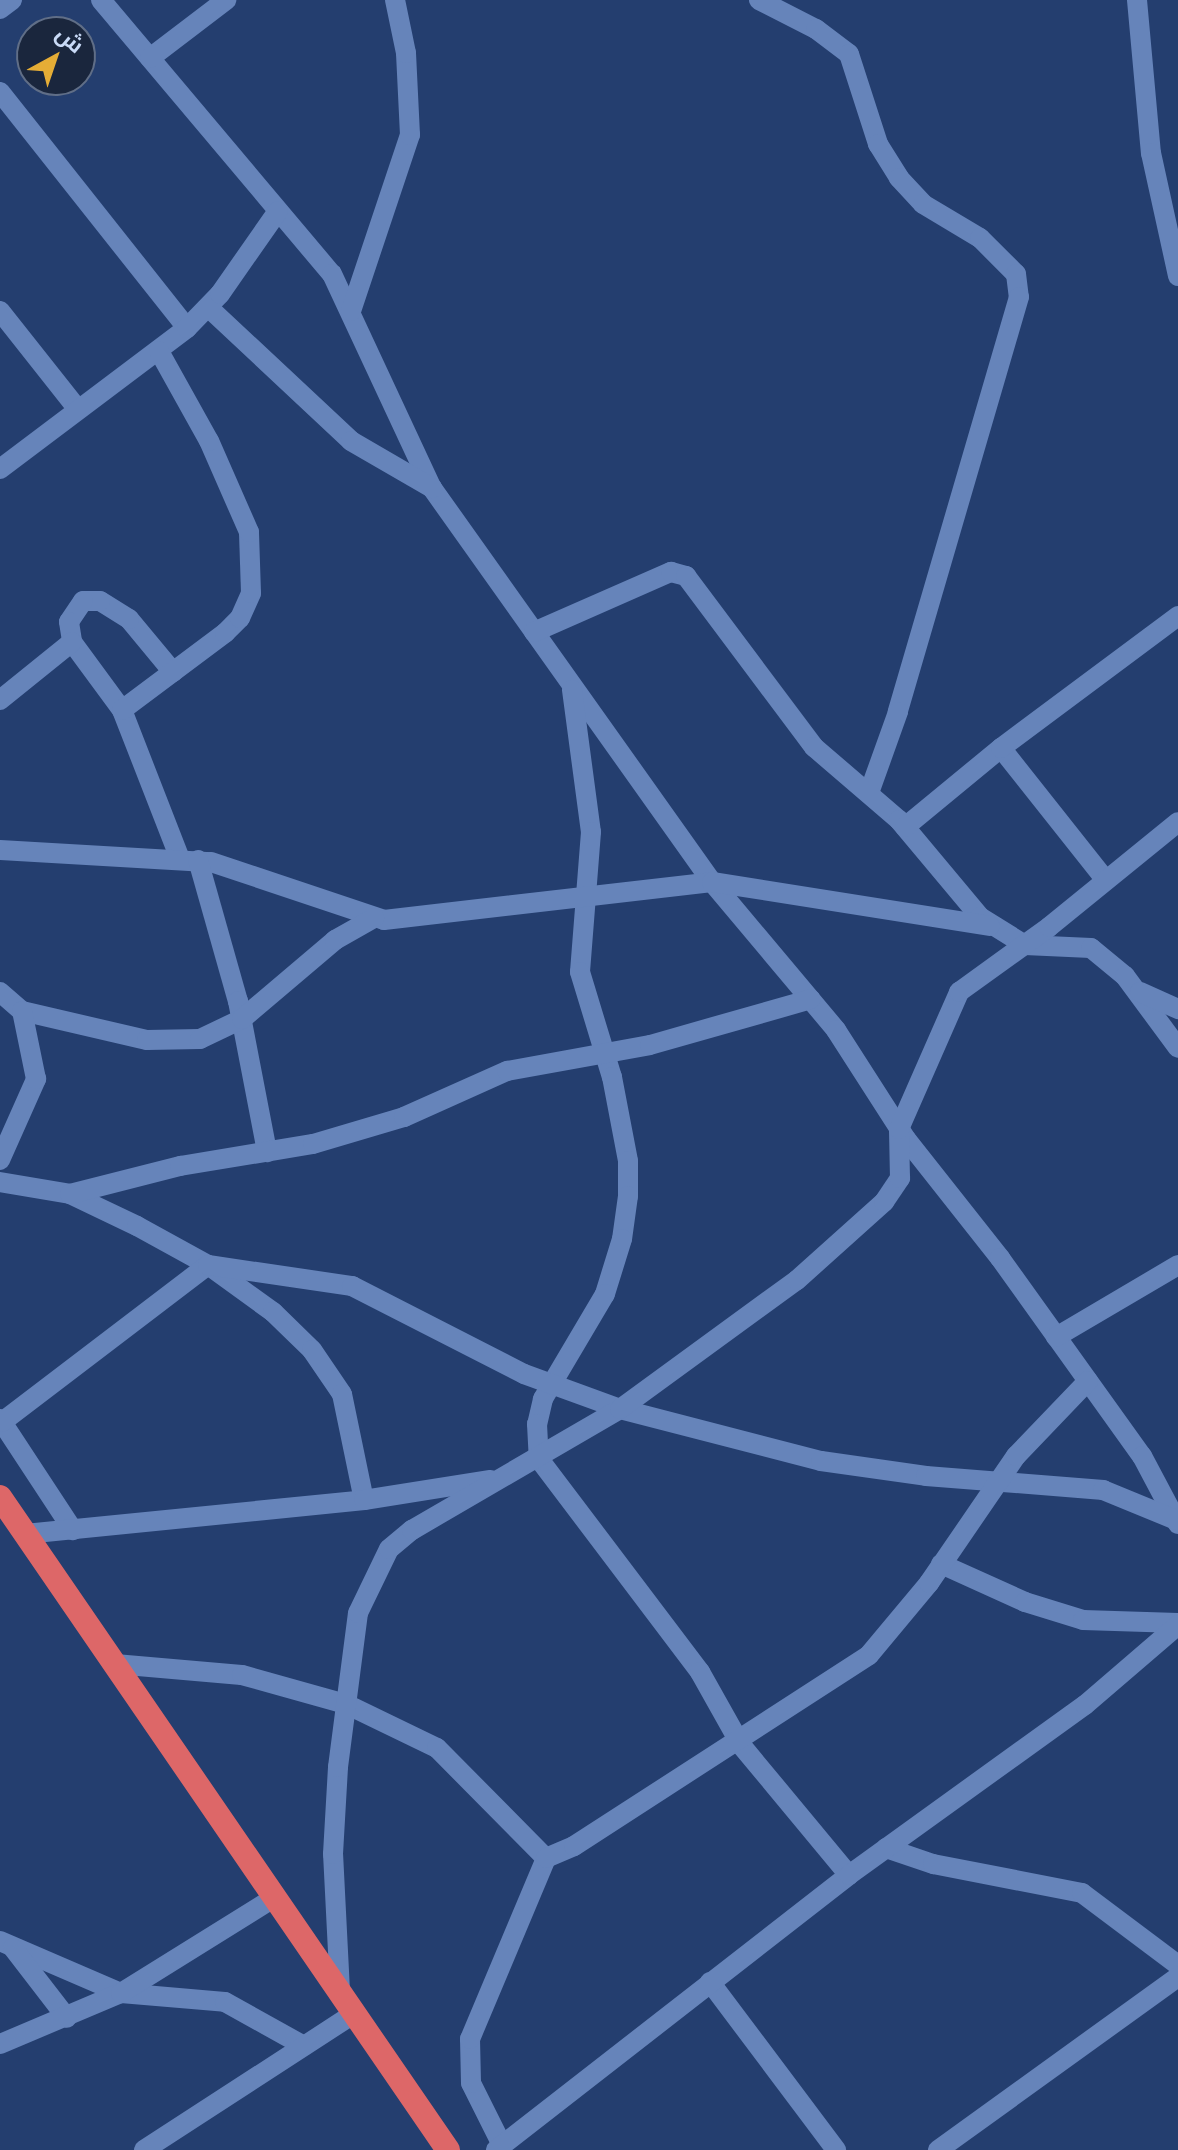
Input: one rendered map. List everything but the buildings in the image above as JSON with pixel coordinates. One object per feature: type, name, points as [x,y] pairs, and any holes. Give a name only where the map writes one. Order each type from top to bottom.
[{"type":"highway","points":[[0,1497],[448,2150]]},
{"type":"street","points":[[0,9],[12,0]]},
{"type":"street","points":[[101,0],[332,274],[432,488],[712,882],[811,999],[899,1129],[1088,1381],[1142,1456],[1177,1522]]},
{"type":"street","points":[[150,58],[226,0]]},
{"type":"street","points":[[351,311],[410,135],[406,53],[395,0]]},
{"type":"street","points":[[759,0],[816,29],[849,54],[878,144],[899,178],[923,204],[980,238],[1016,274],[1019,297],[898,712],[869,793]]},
{"type":"street","points":[[1137,0],[1151,153],[1178,276]]},
{"type":"street","points":[[0,92],[187,328]]},
{"type":"street","points":[[0,469],[187,328],[208,307],[278,211]]},
{"type":"street","points":[[208,307],[351,441],[432,488]]},
{"type":"street","points":[[0,311],[77,408]]},
{"type":"street","points":[[122,710],[240,618],[251,593],[252,570],[243,519],[209,441],[159,351]]},
{"type":"street","points":[[534,632],[679,572],[693,583],[738,651],[814,747],[905,827],[990,926]]},
{"type":"street","points":[[173,672],[129,619],[90,598],[69,622],[72,642],[122,710],[189,858],[242,1019],[267,1152]]},
{"type":"street","points":[[905,827],[1001,748],[1178,616]]},
{"type":"street","points":[[0,700],[72,642]]},
{"type":"street","points":[[572,686],[591,824],[580,972],[605,1055],[628,1161],[622,1239],[592,1323],[550,1384],[537,1424],[539,1459],[700,1672],[736,1737],[849,1875]]},
{"type":"street","points":[[1001,748],[1105,879]]},
{"type":"street","points":[[340,1991],[333,1854],[346,1704],[358,1613],[389,1549],[412,1530],[539,1459],[620,1409],[797,1280],[884,1202],[900,1178],[899,1129],[951,1003],[972,980],[1025,945],[1178,822]]},
{"type":"street","points":[[0,850],[189,858],[255,874],[374,918],[467,912],[586,895],[712,882],[990,926],[1025,945],[1091,948],[1137,990],[1178,1048]]},
{"type":"street","points":[[0,992],[22,1011],[171,1042],[200,1039],[242,1019],[335,940],[374,918]]},
{"type":"street","points":[[1137,990],[1178,1009]]},
{"type":"street","points":[[70,1194],[180,1166],[267,1152],[404,1117],[507,1071],[605,1055],[811,999]]},
{"type":"street","points":[[0,1160],[36,1079],[22,1011]]},
{"type":"street","points":[[0,1182],[70,1194],[208,1265],[285,1323],[334,1380],[346,1406],[364,1500]]},
{"type":"street","points":[[73,1530],[1,1421],[208,1265],[352,1286],[444,1336],[550,1384],[620,1409],[821,1461],[1110,1491],[1177,1522]]},
{"type":"street","points":[[1056,1337],[1178,1265]]},
{"type":"street","points":[[1088,1381],[999,1480],[941,1564],[869,1655],[736,1737],[574,1846],[546,1858],[470,2039],[471,2083],[499,2148],[849,1875],[1068,1718],[1178,1624]]},
{"type":"street","points":[[25,1534],[364,1500],[507,1477]]},
{"type":"street","points":[[941,1564],[1025,1602],[1083,1620],[1178,1624]]},
{"type":"street","points":[[115,1664],[242,1675],[346,1704],[437,1748],[546,1858]]},
{"type":"street","points":[[886,1848],[933,1864],[1082,1893],[1178,1965]]},
{"type":"street","points":[[0,2044],[121,1993],[275,1897]]},
{"type":"street","points":[[4,1939],[121,1993],[216,1999],[304,2046]]},
{"type":"street","points":[[4,1939],[67,2018]]},
{"type":"street","points":[[938,2150],[1178,1977]]},
{"type":"street","points":[[710,1982],[836,2150]]},
{"type":"street","points":[[144,2150],[355,2013]]}]
